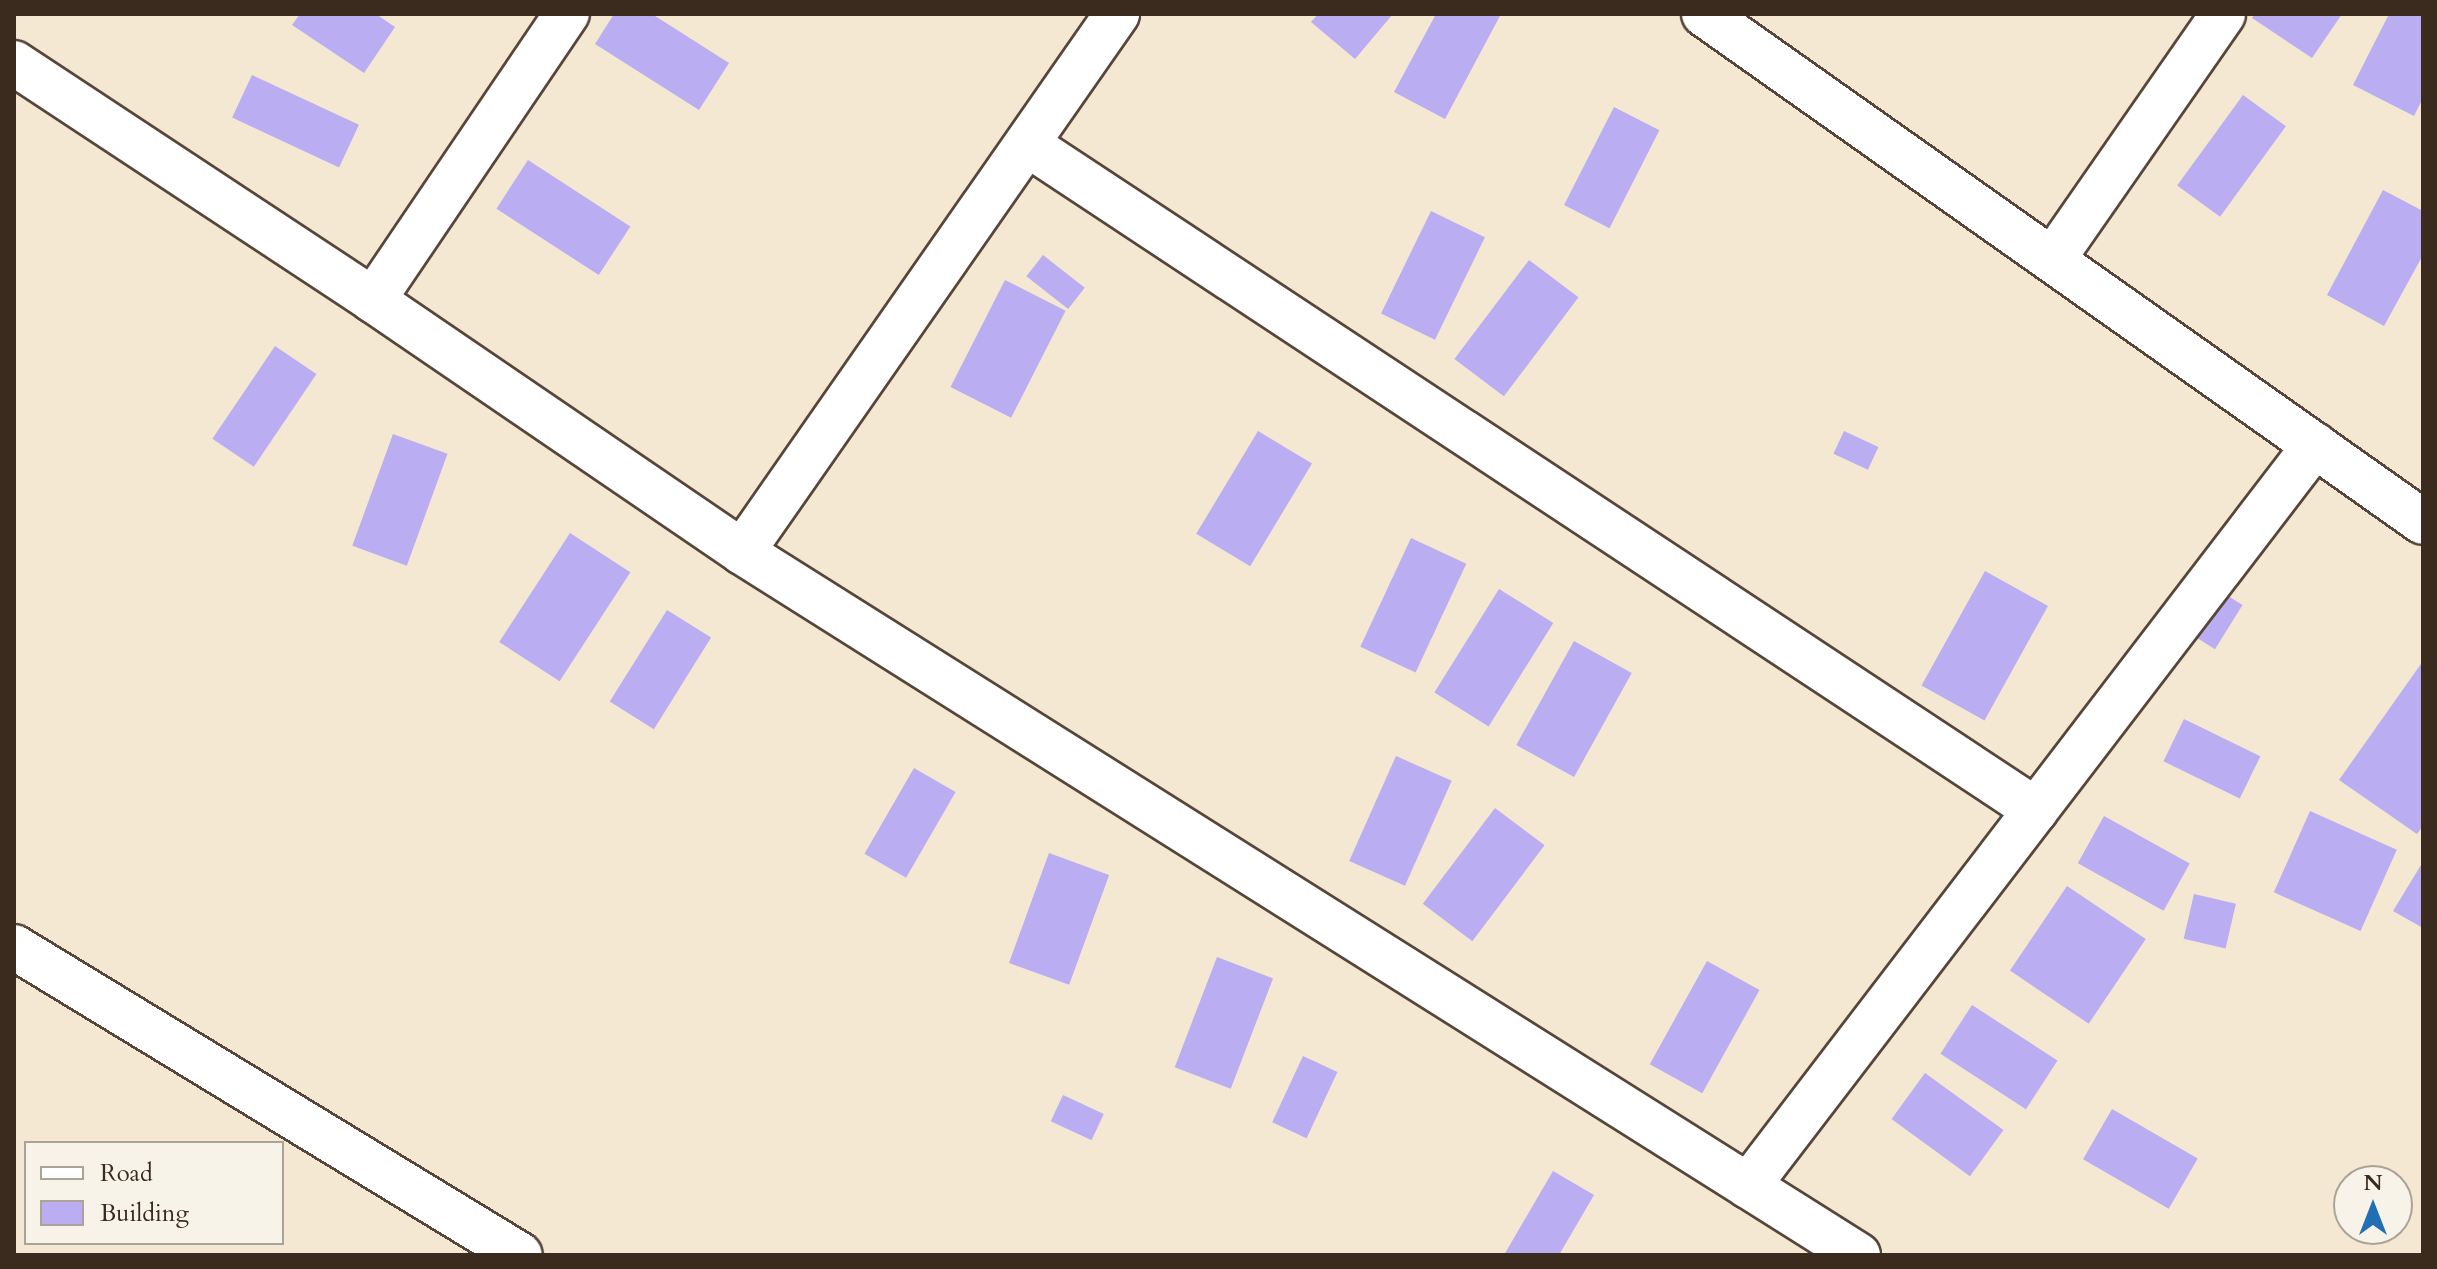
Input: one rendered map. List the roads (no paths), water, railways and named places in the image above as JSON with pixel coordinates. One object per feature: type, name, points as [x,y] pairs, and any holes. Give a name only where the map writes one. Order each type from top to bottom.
[{"type":"street","points":[[373,300],[567,14]]},
{"type":"street","points":[[742,552],[1117,14]]},
{"type":"street","points":[[1704,14],[2423,522]]},
{"type":"street","points":[[2053,259],[2223,14]]},
{"type":"street","points":[[14,63],[373,300],[742,552],[1858,1255]]},
{"type":"street","points":[[1027,144],[2036,810]]},
{"type":"street","points":[[1748,1186],[2315,445]]},
{"type":"street","points":[[14,947],[520,1255]]}]
